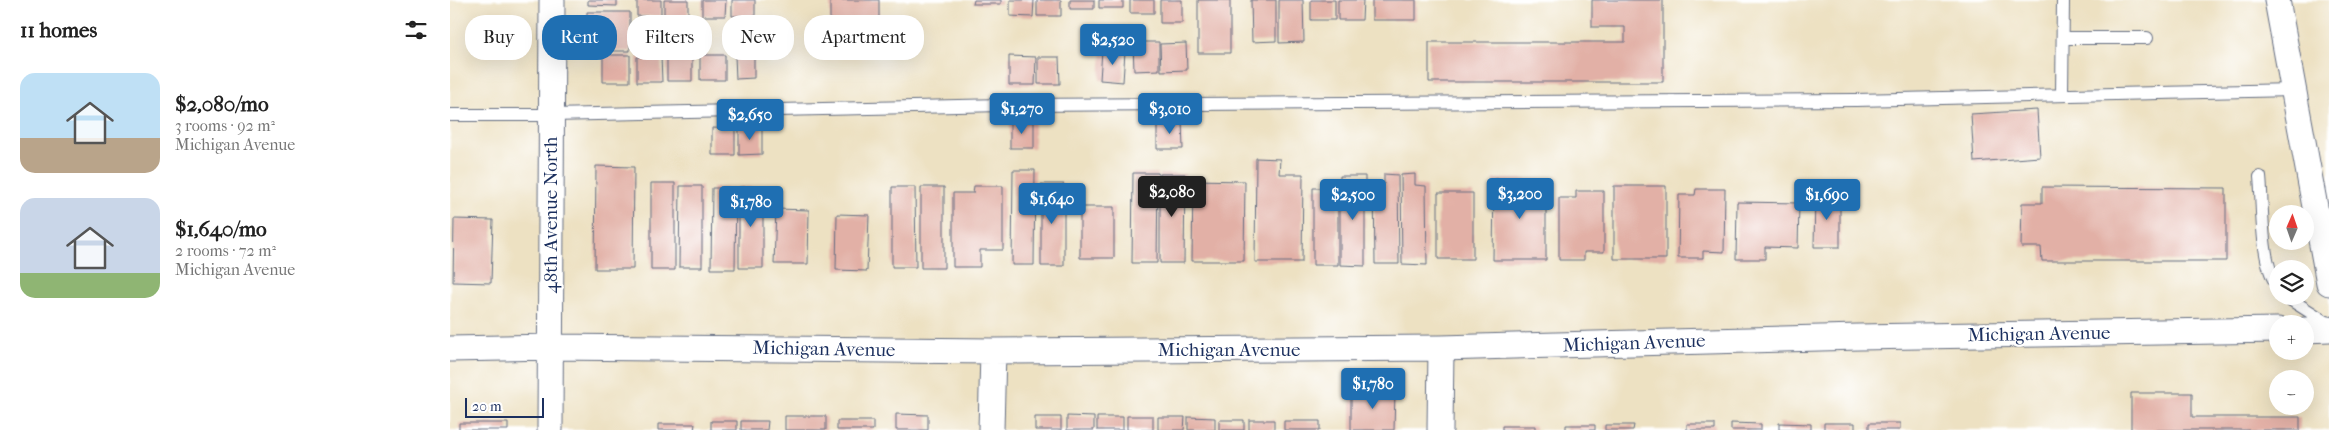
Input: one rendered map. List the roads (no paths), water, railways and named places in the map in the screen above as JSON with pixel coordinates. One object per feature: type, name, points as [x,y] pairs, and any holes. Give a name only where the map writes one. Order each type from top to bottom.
[{"type":"street","name":"48th Avenue North","points":[[550,430],[552,0]]},
{"type":"street","points":[[2277,0],[2329,282]]},
{"type":"street","name":"Michigan Avenue","points":[[450,349],[550,347],[993,351],[1441,348],[1859,337],[2269,330]]},
{"type":"street","points":[[2314,330],[2329,330]]},
{"type":"street","points":[[1440,430],[1441,348]]},
{"type":"street","points":[[992,430],[993,351]]},
{"type":"lane","points":[[2062,95],[2063,0]]},
{"type":"lane","points":[[2062,38],[2147,38]]},
{"type":"lane","points":[[450,115],[551,115],[1003,105],[1810,100],[2293,90]]},
{"type":"lane","points":[[2260,176],[2269,262]]},
{"type":"lane","points":[[2299,305],[2329,324]]}]
